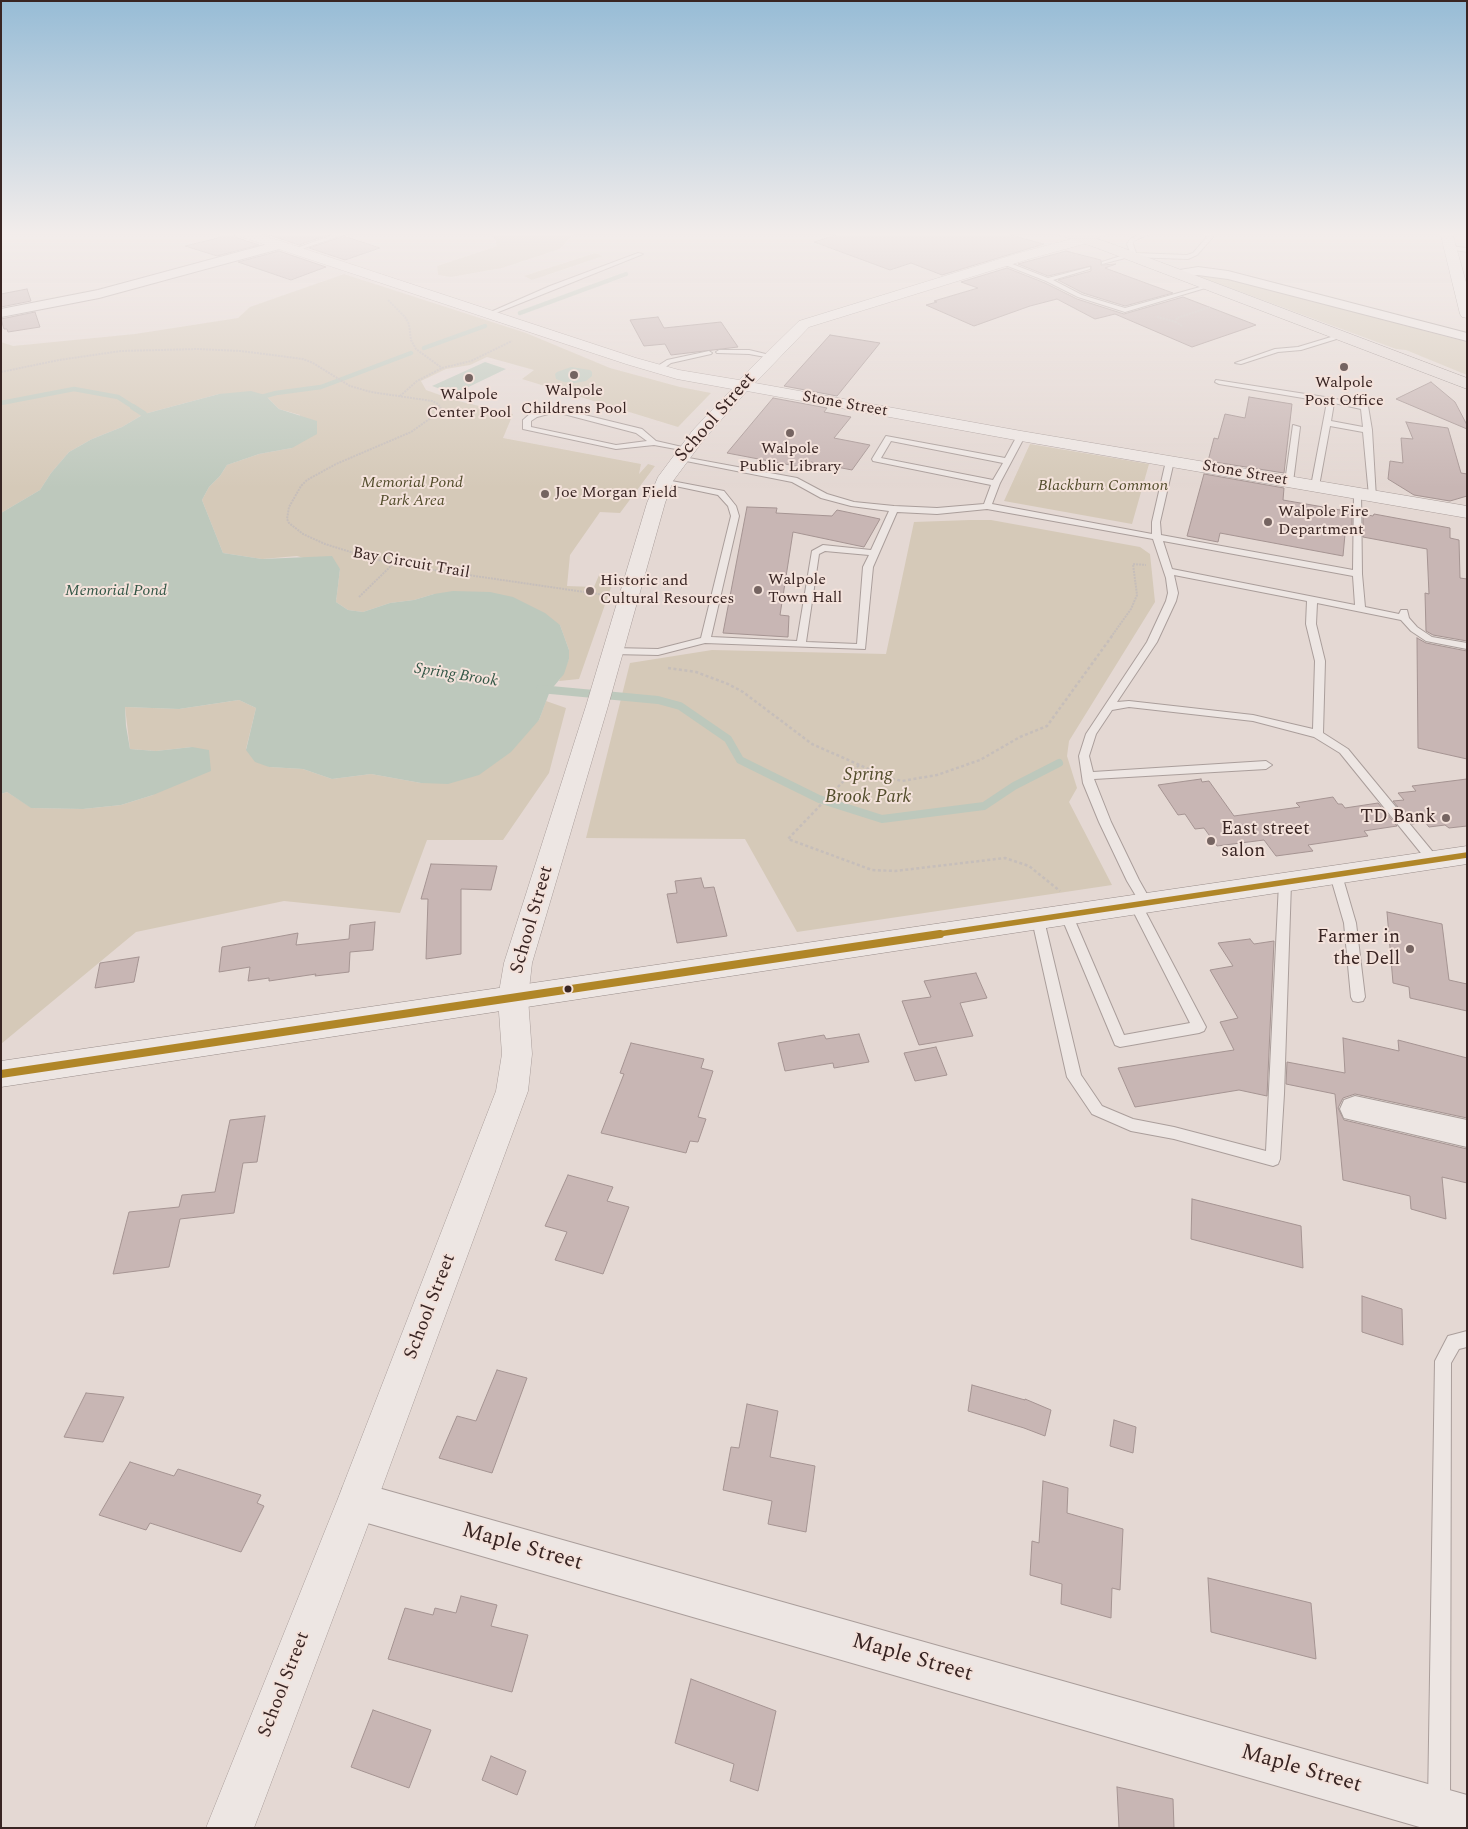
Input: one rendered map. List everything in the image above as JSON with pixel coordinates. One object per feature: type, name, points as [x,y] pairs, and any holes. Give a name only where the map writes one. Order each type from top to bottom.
[{"type":"main road","points":[[1292,317],[1467,384]]},
{"type":"street","name":"Stone Street","points":[[499,317],[657,369],[742,387],[1467,512]]},
{"type":"street","name":"School Street","points":[[230,1828],[357,1501],[512,1091],[517,1054],[512,998],[518,963],[664,481],[684,453],[771,356],[804,324],[825,317]]},
{"type":"street","points":[[1391,317],[1467,337]]},
{"type":"street","points":[[1,1074],[1038,920],[1065,905],[1141,904],[1467,855]]},
{"type":"street","points":[[1355,1109],[1467,1134]]},
{"type":"street","name":"Maple Street","points":[[357,1501],[1453,1813]]},
{"type":"lane","points":[[1239,363],[1277,350],[1299,349],[1341,336]]},
{"type":"lane","points":[[720,352],[749,352],[771,356]]},
{"type":"lane","points":[[657,369],[669,361],[709,353]]},
{"type":"lane","points":[[1219,382],[1331,400],[1365,408],[1368,430],[1366,495],[1357,574],[1360,609]]},
{"type":"lane","points":[[1315,486],[1331,400]]},
{"type":"lane","points":[[654,443],[616,447],[527,429],[527,420],[545,411],[556,410],[639,430],[654,443],[684,453],[794,480],[824,496],[854,504],[894,509],[937,511],[987,506],[1357,574]]},
{"type":"lane","points":[[1327,423],[1368,430]]},
{"type":"lane","points":[[1289,482],[1296,427]]},
{"type":"lane","points":[[987,506],[996,483],[1021,436]]},
{"type":"lane","points":[[996,483],[876,459],[890,438],[1007,461]]},
{"type":"lane","points":[[1065,905],[1120,1041],[1199,1027],[1112,838],[1088,776],[1084,756],[1092,734],[1108,707],[1134,673],[1167,612],[1173,592],[1168,568],[1157,538],[1157,511],[1170,461]]},
{"type":"lane","points":[[664,481],[721,493],[732,506],[735,516],[705,640]]},
{"type":"lane","points":[[612,651],[658,652],[705,640],[862,647],[868,567],[894,509]]},
{"type":"lane","points":[[801,644],[815,553],[823,548],[874,553]]},
{"type":"lane","points":[[1168,568],[1312,600],[1404,615],[1414,629],[1429,639],[1467,646]]},
{"type":"lane","points":[[1312,600],[1311,624],[1320,661],[1318,734]]},
{"type":"lane","points":[[1108,707],[1129,704],[1253,718],[1318,734],[1344,751],[1433,860]]},
{"type":"lane","points":[[1088,776],[1266,765]]},
{"type":"lane","points":[[1336,875],[1350,923],[1358,997]]},
{"type":"lane","points":[[1038,920],[1074,1077],[1097,1110],[1131,1125],[1174,1133],[1273,1159],[1285,883]]},
{"type":"lane","points":[[1453,1813],[1442,1361],[1454,1342],[1467,1339]]},
{"type":"path","points":[[404,317],[409,324],[411,340],[416,349],[442,368]]},
{"type":"path","points":[[1158,317],[1176,322],[1182,326]]},
{"type":"path","points":[[1176,322],[1180,317]]},
{"type":"path","points":[[400,396],[418,380],[442,368],[471,360],[512,341]]},
{"type":"path","name":"Bay Circuit Trail","points":[[1,372],[96,354],[129,351],[198,350],[286,356],[313,363],[350,386],[371,392],[432,401],[438,404],[442,410],[411,432],[336,464],[313,476],[301,486],[289,507],[288,523],[325,544],[349,553],[393,563],[628,598]]},
{"type":"path","points":[[359,597],[393,563]]},
{"type":"path","points":[[662,667],[696,672],[736,688],[812,744],[889,778],[902,781],[937,775],[980,760],[1020,737],[1047,726],[1131,609],[1137,595],[1132,564],[1168,568]]},
{"type":"path","points":[[859,765],[788,839],[872,870],[895,871],[1005,858],[1029,866],[1049,881],[1065,905]]},
{"type":"green space","name":"Memorial Pond Park Area","points":[[478,317],[526,333],[610,368],[680,387],[711,393],[678,427],[522,379],[534,370],[487,357],[470,365],[446,369],[421,381],[426,390],[454,400],[513,414],[503,438],[641,464],[639,474],[648,464],[655,466],[620,513],[600,512],[570,555],[567,586],[594,587],[599,575],[615,576],[579,679],[559,681],[569,659],[569,650],[560,625],[434,594],[414,600],[390,603],[363,612],[348,610],[336,602],[340,569],[297,556],[262,559],[223,553],[202,500],[209,487],[220,476],[227,465],[259,454],[292,448],[300,415],[279,409],[265,395],[219,394],[144,414],[122,427],[92,439],[69,452],[51,473],[40,490],[1,513],[1,342],[13,346],[135,334],[238,318]]},
{"type":"green space","points":[[1310,317],[1374,317],[1467,342],[1467,375],[1406,350],[1396,349]]},
{"type":"green space","name":"Blackburn Common","points":[[1030,444],[1149,464],[1132,524],[1004,501]]},
{"type":"green space","name":"Spring Brook Park","points":[[991,520],[1140,547],[1150,554],[1155,602],[1069,741],[1067,756],[1077,788],[1069,802],[1112,885],[797,932],[745,839],[586,838],[630,663],[712,650],[886,654],[914,522]]},
{"type":"green space","points":[[239,700],[256,708],[246,749],[269,767],[303,769],[332,779],[371,774],[421,783],[539,720],[546,701],[566,708],[549,773],[503,840],[427,840],[400,913],[284,901],[136,932],[1,1044],[1,794],[7,792],[32,808],[83,809],[121,805],[153,795],[192,747],[156,751],[130,749],[125,707],[179,709]]},
{"type":"water","name":"Walpole Center Pool","points":[[485,362],[506,369],[454,394],[432,386]]},
{"type":"water","name":"Walpole Childrens Pool","points":[[571,367],[590,370],[592,376],[586,381],[575,383],[556,379],[555,374],[557,372]]},
{"type":"water","name":"Memorial Pond","points":[[251,391],[265,395],[279,409],[317,421],[317,434],[292,448],[259,454],[227,465],[220,476],[209,487],[202,500],[223,553],[262,559],[332,556],[340,569],[336,602],[348,610],[363,612],[390,603],[414,600],[453,591],[490,592],[513,597],[545,613],[560,625],[569,650],[569,659],[564,674],[550,691],[539,720],[511,752],[479,775],[448,784],[421,783],[371,774],[332,779],[303,769],[269,767],[255,762],[246,750],[256,708],[239,700],[179,709],[125,707],[130,749],[156,751],[192,747],[209,750],[211,771],[153,795],[121,805],[83,809],[31,808],[7,792],[1,794],[1,513],[40,490],[51,473],[69,452],[92,439],[122,427],[144,414],[219,394]]},
{"type":"building","points":[[37,317],[40,327],[8,332],[7,329],[4,329],[1,319]]},
{"type":"building","points":[[658,317],[664,328],[721,322],[738,347],[671,355],[665,344],[644,346],[630,320]]},
{"type":"building","points":[[954,317],[998,317],[974,326]]},
{"type":"building","points":[[1123,317],[1236,317],[1256,325],[1192,347]]},
{"type":"building","points":[[830,335],[880,343],[837,396],[784,386]]},
{"type":"building","points":[[1431,382],[1455,402],[1467,425],[1467,429],[1396,399]]},
{"type":"building","points":[[1249,397],[1292,404],[1284,473],[1208,461],[1214,438],[1218,439],[1225,414],[1245,418]]},
{"type":"building","name":"Walpole Public Library","points":[[773,398],[827,408],[824,412],[851,417],[834,438],[870,445],[852,470],[811,462],[806,468],[727,453]]},
{"type":"building","points":[[1406,422],[1448,428],[1461,473],[1467,474],[1467,496],[1450,501],[1414,495],[1388,479],[1390,461],[1403,463],[1401,438],[1413,439]]},
{"type":"building","name":"Walpole Fire Department","points":[[1204,474],[1284,488],[1283,500],[1352,512],[1352,535],[1345,534],[1343,556],[1220,533],[1218,542],[1187,536]]},
{"type":"building","name":"Walpole Town Hall","points":[[747,507],[777,508],[776,513],[832,516],[837,510],[880,519],[864,547],[793,532],[780,615],[789,616],[788,637],[723,633]]},
{"type":"building","points":[[1363,514],[1373,516],[1374,514],[1450,528],[1450,538],[1459,540],[1460,578],[1467,579],[1467,641],[1433,635],[1426,631],[1425,593],[1429,594],[1427,549],[1363,537]]},
{"type":"building","points":[[1417,638],[1426,643],[1467,651],[1467,759],[1418,748]]},
{"type":"building","points":[[1201,779],[1202,782],[1209,781],[1234,816],[1300,807],[1296,803],[1333,797],[1338,804],[1342,804],[1345,808],[1378,803],[1397,826],[1364,831],[1368,836],[1308,845],[1313,851],[1276,856],[1264,840],[1217,846],[1204,828],[1195,829],[1185,814],[1178,815],[1158,785]]},
{"type":"building","points":[[1467,779],[1467,826],[1449,828],[1445,825],[1429,827],[1425,822],[1412,824],[1393,801],[1404,800],[1398,793],[1416,791],[1412,786]]},
{"type":"building","points":[[431,864],[497,866],[491,890],[461,889],[461,954],[426,959],[428,899],[421,899]]},
{"type":"building","points":[[701,878],[704,888],[714,887],[727,936],[677,943],[667,894],[677,893],[675,881]]},
{"type":"building","points":[[1387,912],[1442,924],[1449,980],[1467,984],[1467,1011],[1410,998],[1409,987],[1393,983]]},
{"type":"building","points":[[375,922],[373,950],[350,952],[349,972],[315,976],[316,974],[269,981],[269,978],[248,981],[250,967],[219,972],[222,947],[298,933],[296,945],[349,939],[350,925]]},
{"type":"building","points":[[1250,939],[1254,944],[1274,941],[1267,1096],[1239,1090],[1135,1107],[1118,1068],[1234,1050],[1220,1022],[1238,1018],[1210,970],[1233,966],[1218,943]]},
{"type":"building","points":[[139,957],[134,982],[95,988],[100,963]]},
{"type":"building","points":[[976,973],[987,998],[960,1003],[973,1036],[919,1045],[902,1001],[931,997],[924,981]]},
{"type":"building","points":[[859,1034],[869,1062],[834,1068],[833,1063],[785,1071],[778,1043],[824,1035],[826,1039]]},
{"type":"building","points":[[1343,1038],[1399,1051],[1398,1040],[1467,1058],[1467,1118],[1355,1094],[1343,1098],[1338,1108],[1344,1120],[1467,1149],[1467,1183],[1442,1177],[1446,1219],[1411,1209],[1410,1196],[1343,1180],[1335,1094],[1286,1084],[1287,1062],[1345,1073]]},
{"type":"building","points":[[631,1043],[704,1059],[701,1068],[713,1071],[698,1117],[706,1119],[698,1142],[690,1141],[686,1153],[601,1133],[624,1074],[620,1073]]},
{"type":"building","points":[[936,1047],[947,1075],[915,1081],[904,1053]]},
{"type":"building","points":[[265,1116],[257,1162],[243,1163],[234,1213],[180,1219],[169,1267],[113,1274],[129,1212],[179,1207],[182,1195],[215,1192],[230,1120]]},
{"type":"building","points":[[568,1175],[613,1187],[607,1201],[629,1207],[603,1274],[555,1260],[567,1232],[545,1226]]},
{"type":"building","points":[[1192,1199],[1301,1226],[1303,1268],[1191,1239]]},
{"type":"building","points":[[1362,1296],[1402,1309],[1403,1345],[1362,1332]]},
{"type":"building","points":[[497,1370],[527,1378],[492,1473],[439,1458],[457,1416],[476,1421]]},
{"type":"building","points":[[972,1385],[1025,1399],[1051,1410],[1045,1436],[968,1411]]},
{"type":"building","points":[[86,1393],[124,1397],[103,1442],[64,1437]]},
{"type":"building","points":[[747,1404],[778,1411],[770,1457],[815,1466],[806,1532],[768,1524],[772,1501],[723,1490],[731,1447],[739,1448]]},
{"type":"building","points":[[1114,1420],[1136,1427],[1133,1453],[1110,1446]]},
{"type":"building","points":[[130,1462],[174,1476],[178,1469],[261,1495],[257,1503],[264,1506],[241,1552],[150,1523],[146,1530],[99,1515]]},
{"type":"building","points":[[1043,1481],[1068,1488],[1067,1513],[1123,1529],[1120,1590],[1112,1588],[1111,1618],[1061,1604],[1062,1584],[1030,1575],[1032,1541],[1039,1543]]},
{"type":"building","points":[[1208,1578],[1311,1603],[1316,1659],[1211,1632]]},
{"type":"building","points":[[461,1596],[497,1605],[491,1626],[528,1635],[512,1692],[388,1659],[405,1608],[433,1615],[435,1608],[456,1613]]},
{"type":"building","points":[[691,1679],[776,1711],[758,1791],[730,1781],[734,1764],[675,1743]]},
{"type":"building","points":[[373,1710],[431,1730],[409,1788],[351,1767]]},
{"type":"building","points":[[491,1756],[526,1771],[517,1795],[482,1780]]},
{"type":"building","points":[[1117,1787],[1173,1799],[1174,1828],[1119,1828]]},
{"type":"waterway","points":[[424,348],[485,326]]},
{"type":"waterway","points":[[254,399],[276,393],[321,387],[411,353]]},
{"type":"waterway","name":"Spring Brook","points":[[1,403],[74,389],[118,397],[135,408]]},
{"type":"waterway","name":"Spring Brook","points":[[133,407],[144,414],[145,425]]},
{"type":"waterway","name":"Spring Brook","points":[[540,689],[658,700],[680,706],[728,739],[740,760],[819,799],[882,819],[984,806],[1014,786],[1059,763]]},
{"type":"transit line","points":[[1,1074],[1467,855]]},
{"type":"place","name":"Walpole Post Office","points":[[1344,367]]},
{"type":"place","name":"Walpole Childrens Pool","points":[[574,375]]},
{"type":"place","name":"Walpole Center Pool","points":[[469,378]]},
{"type":"place","name":"Walpole Public Library","points":[[790,433]]},
{"type":"place","name":"Joe Morgan Field","points":[[545,494]]},
{"type":"place","name":"Walpole Fire Department","points":[[1268,522]]},
{"type":"place","name":"Walpole Town Hall","points":[[758,590]]},
{"type":"place","name":"Historic and Cultural Resources","points":[[590,591]]},
{"type":"place","name":"TD Bank","points":[[1446,818]]},
{"type":"place","name":"East street salon","points":[[1211,841]]},
{"type":"place","name":"Farmer in the Dell","points":[[1410,949]]}]
